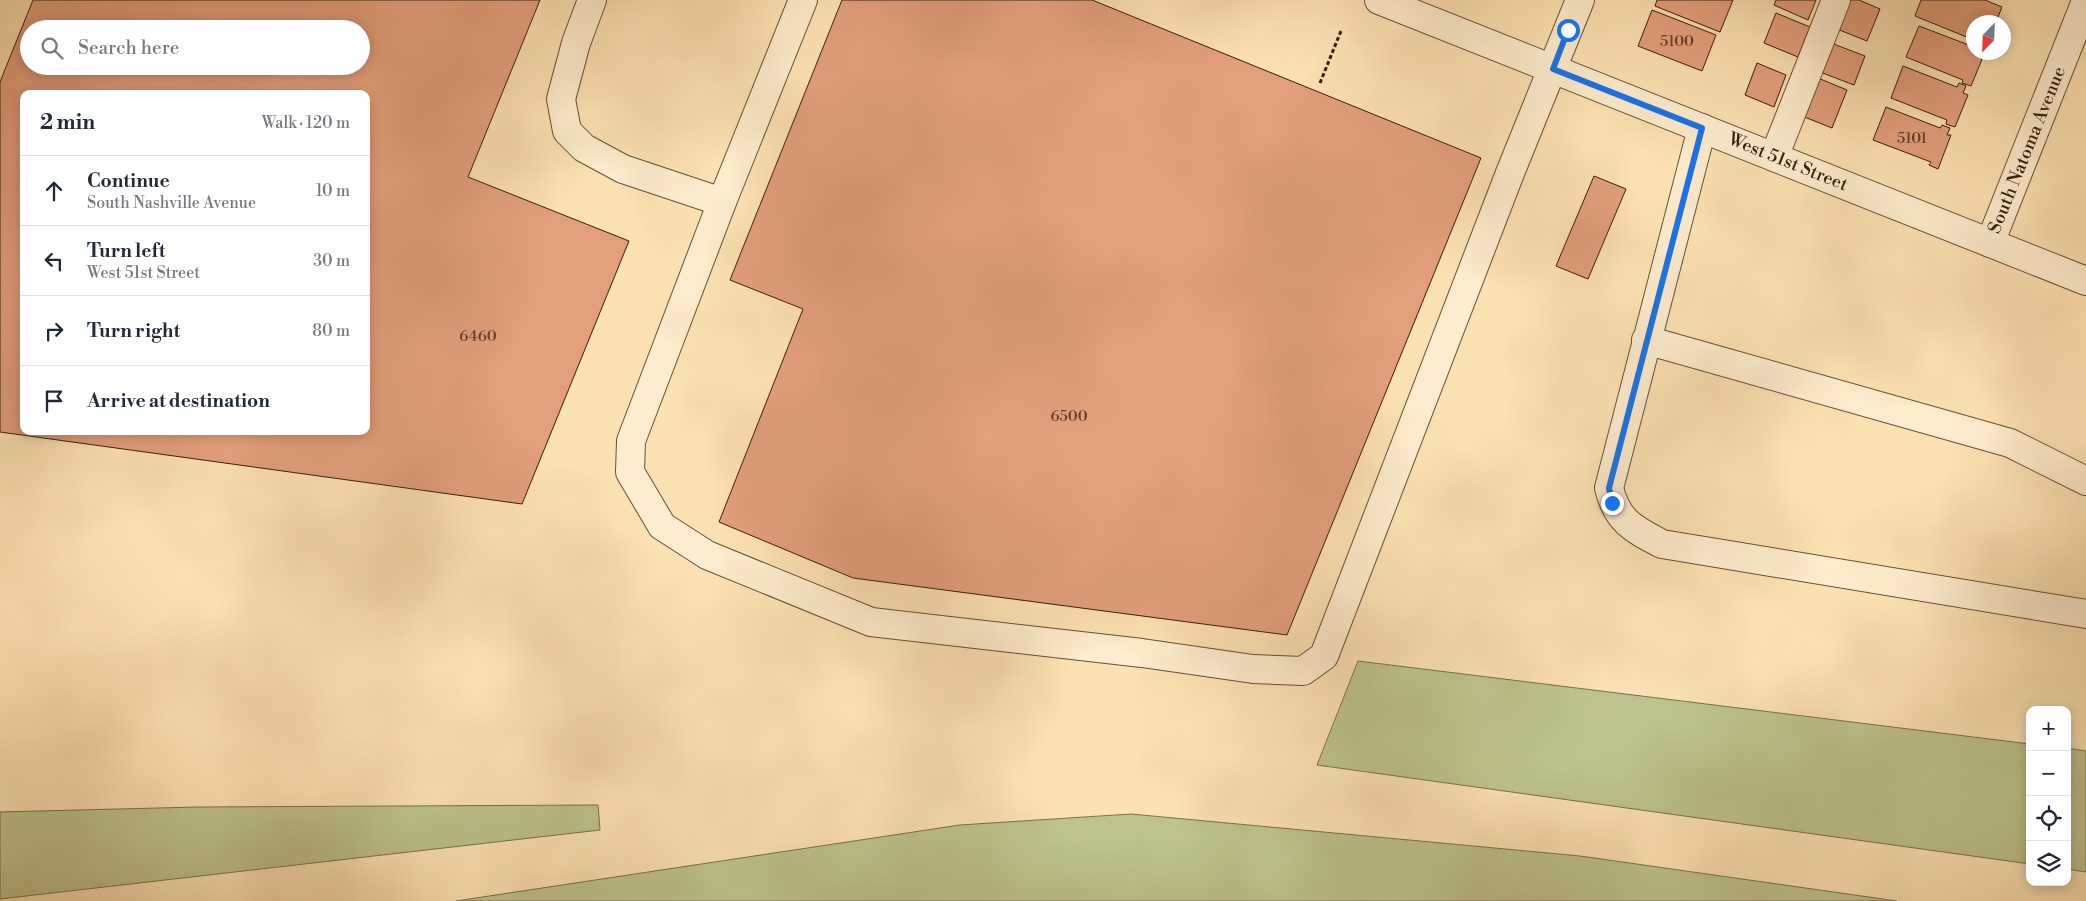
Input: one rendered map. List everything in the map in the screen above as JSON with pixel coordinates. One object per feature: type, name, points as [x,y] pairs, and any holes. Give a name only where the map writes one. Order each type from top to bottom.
[{"type":"street","points":[[592,0],[576,44],[561,99],[567,131],[584,148],[623,169],[722,202]]},
{"type":"street","points":[[803,0],[722,202],[630,441],[630,472],[662,526],[707,555],[871,622],[1142,653],[1253,669],[1303,671],[1324,656],[1510,173],[1580,0]]},
{"type":"street","name":"West 51st Street","points":[[1379,0],[2086,280]]},
{"type":"street","points":[[1774,157],[1836,0]]},
{"type":"street","name":"South Natoma Avenue","points":[[1990,243],[2086,1]]},
{"type":"street","points":[[1702,128],[1609,488],[1612,503],[1621,516],[1637,530],[1662,544],[2086,614]]},
{"type":"street","points":[[1646,340],[2010,443],[2086,481]]},
{"type":"path","points":[[1320,83],[1341,31]]},
{"type":"green space","points":[[1358,661],[2026,744],[2026,863],[1317,765]]},
{"type":"green space","points":[[2071,749],[2086,751],[2086,872],[2071,870]]},
{"type":"green space","points":[[598,805],[600,830],[0,899],[0,812],[197,807]]},
{"type":"green space","points":[[1131,814],[1580,856],[1897,901],[456,901],[960,825]]},
{"type":"building","points":[[33,0],[540,0],[468,177],[629,241],[522,504],[22,435],[370,435],[370,90],[20,90],[20,435],[0,432],[0,82],[20,32],[20,75],[370,75],[370,20],[25,20]]},
{"type":"building","points":[[842,0],[1092,0],[1481,158],[1287,635],[853,578],[719,522],[803,309],[730,280]]},
{"type":"building","points":[[1657,0],[1733,0],[1720,32],[1655,6]]},
{"type":"building","points":[[1776,0],[1816,0],[1808,20],[1774,5]]},
{"type":"building","points":[[1848,0],[1859,0],[1880,9],[1867,41],[1837,29]]},
{"type":"building","points":[[1921,0],[1985,0],[2002,7],[1999,15],[1966,15],[1966,37],[1915,16]]},
{"type":"building","points":[[1652,10],[1716,35],[1702,71],[1638,46]]},
{"type":"building","points":[[1776,13],[1810,27],[1798,57],[1764,43]]},
{"type":"building","points":[[1919,26],[1966,44],[1966,60],[1982,60],[1971,86],[1962,83],[1963,80],[1906,57]]},
{"type":"building","points":[[1831,43],[1865,56],[1854,85],[1820,72]]},
{"type":"building","points":[[1757,63],[1786,75],[1774,107],[1745,95]]},
{"type":"building","points":[[1903,66],[1957,87],[1959,83],[1966,86],[1963,93],[1968,95],[1955,127],[1946,124],[1947,120],[1891,98]]},
{"type":"building","points":[[1818,78],[1847,90],[1832,128],[1802,116]]},
{"type":"building","points":[[1886,107],[1940,128],[1942,125],[1950,128],[1947,135],[1951,135],[1938,169],[1929,165],[1931,162],[1873,140]]},
{"type":"building","points":[[1594,176],[1626,189],[1588,279],[1556,266]]},
{"type":"route","points":[[1568,30],[1553,69],[1702,128],[1609,488],[1612,503]]}]
